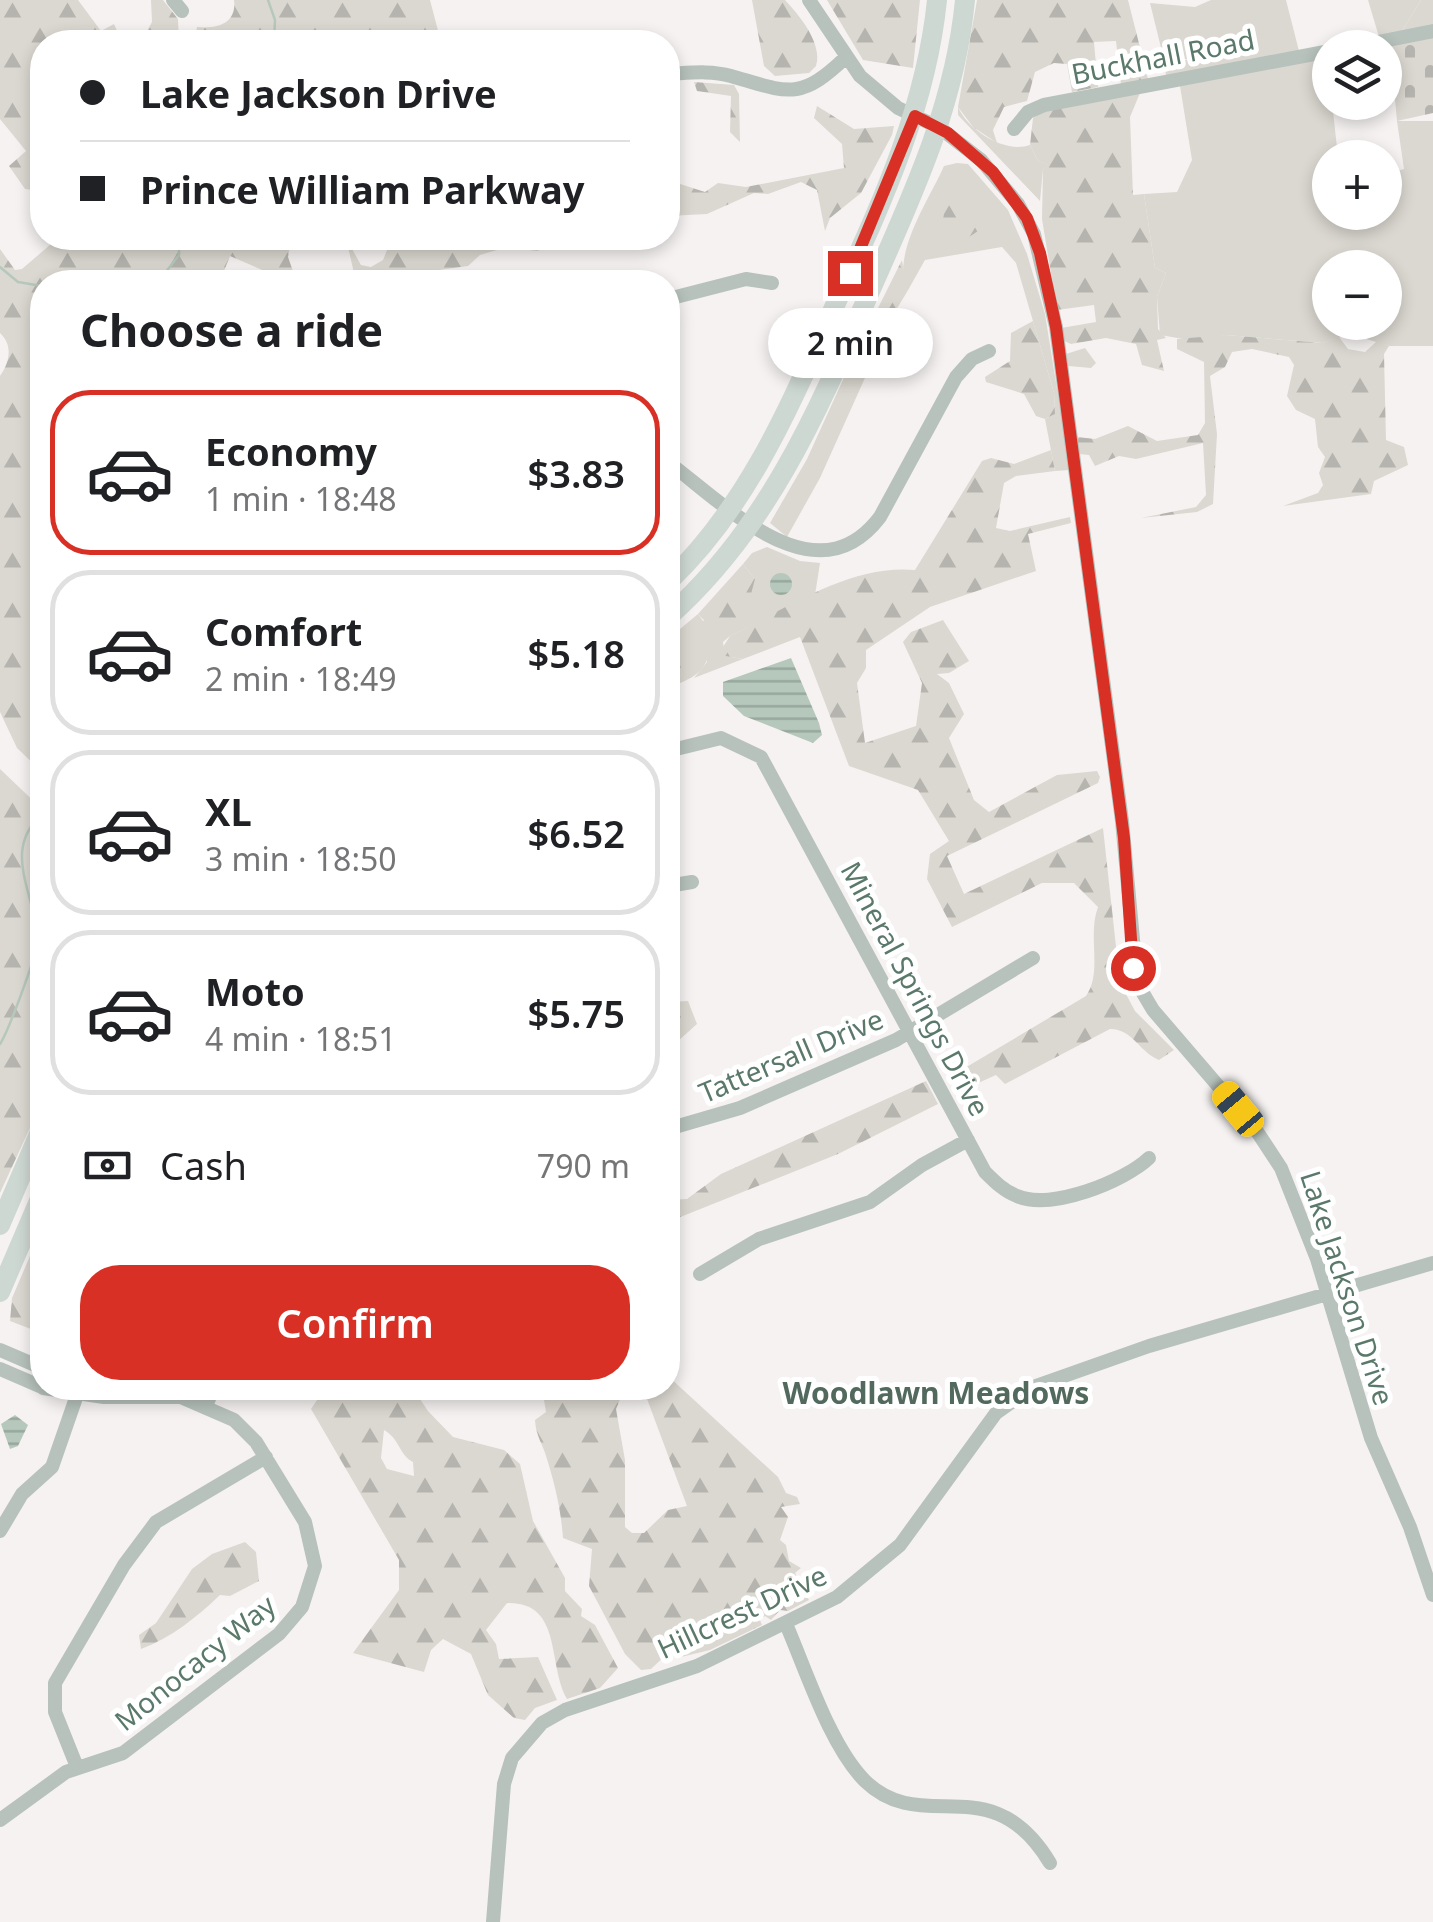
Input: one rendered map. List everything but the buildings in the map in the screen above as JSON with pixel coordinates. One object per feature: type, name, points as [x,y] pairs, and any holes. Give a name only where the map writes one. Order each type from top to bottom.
[{"type":"highway","points":[[680,568],[731,509],[776,435],[894,172],[915,116],[938,0]]},
{"type":"highway","points":[[680,604],[752,525],[790,468],[818,410],[940,128],[964,0]]},
{"type":"highway","points":[[0,1226],[30,1155]]},
{"type":"highway","points":[[0,1292],[30,1222]]},
{"type":"street","name":"Lake Jackson Drive","points":[[809,0],[845,58],[877,92],[940,128],[981,160],[1018,204],[1034,234],[1048,284],[1124,838],[1137,983],[1153,1010],[1276,1158],[1304,1220],[1366,1423],[1410,1527],[1433,1596]]},
{"type":"street","points":[[1402,37],[1433,31]]},
{"type":"street","name":"Buckhall Road","points":[[1014,130],[1028,112],[1044,105],[1312,54]]},
{"type":"street","points":[[680,74],[717,73],[772,91],[791,92],[822,80],[845,58]]},
{"type":"street","points":[[680,296],[746,279],[772,283]]},
{"type":"street","points":[[680,471],[785,546],[814,552],[840,549],[863,536],[880,517],[956,377],[972,358],[989,352]]},
{"type":"street","name":"Mineral Springs Drive","points":[[680,748],[721,738],[762,757],[968,1140],[998,1185],[1033,1200],[1063,1197],[1132,1174],[1149,1158]]},
{"type":"street","points":[[680,884],[692,882]]},
{"type":"street","name":"Tattersall Drive","points":[[680,1125],[740,1108],[910,1032],[1034,958]]},
{"type":"street","points":[[700,1274],[760,1240],[870,1202],[922,1165],[968,1140]]},
{"type":"street","name":"Hillcrest Drive","points":[[492,1922],[504,1784],[512,1758],[531,1733],[565,1710],[697,1666],[838,1597],[884,1561],[980,1432],[1017,1397],[1098,1362],[1433,1263]]},
{"type":"street","points":[[0,1350],[30,1363]]},
{"type":"street","name":"Monocacy Way","points":[[0,1369],[30,1382]]},
{"type":"street","points":[[0,1531],[22,1494],[52,1467],[72,1400]]},
{"type":"street","name":"Monocacy Way","points":[[0,1820],[77,1767],[123,1752],[279,1634],[302,1607],[314,1578],[311,1538],[266,1457],[246,1430],[206,1404],[187,1400]]},
{"type":"street","points":[[206,1404],[208,1400]]},
{"type":"street","points":[[77,1767],[54,1712],[55,1683],[124,1565],[156,1522],[266,1457]]},
{"type":"street","points":[[786,1624],[840,1744],[865,1781],[905,1803],[974,1805],[1000,1812],[1034,1840],[1050,1864]]},
{"type":"green space","points":[[0,0],[78,0],[100,30],[30,30],[30,190],[25,189],[9,166],[26,151],[0,119]]},
{"type":"green space","points":[[151,0],[163,0],[178,19],[178,30],[148,30],[152,22]]},
{"type":"green space","points":[[234,0],[430,0],[438,30],[196,30],[224,23],[234,8]]},
{"type":"green space","points":[[752,0],[785,0],[797,14],[816,49],[816,66],[809,73],[775,76],[764,66]]},
{"type":"green space","points":[[827,0],[920,0],[913,68],[863,60]]},
{"type":"green space","points":[[977,0],[1128,0],[1148,79],[1121,85],[1116,41],[1094,42],[1098,87],[1072,92],[1067,64],[1054,63],[1035,72],[1027,101],[1004,107],[993,130],[997,143],[973,127],[958,107]]},
{"type":"green space","points":[[1211,0],[1286,0],[1299,51],[1212,68],[1186,59],[1165,64],[1150,3],[1195,7]]},
{"type":"green space","points":[[1368,0],[1421,0],[1402,31],[1377,30]]},
{"type":"green space","points":[[1421,0],[1433,0],[1433,25],[1402,31]]},
{"type":"green space","points":[[1433,37],[1433,113],[1402,120],[1402,42]]},
{"type":"green space","points":[[1201,57],[1212,68],[1166,77],[1165,64]]},
{"type":"green space","points":[[1312,59],[1312,120],[1334,120],[1336,140],[1312,140],[1312,230],[1402,230],[1404,169],[1397,121],[1433,121],[1433,346],[1389,346],[1370,340],[1402,340],[1402,250],[1312,250],[1312,340],[1332,340],[1323,343],[1226,335],[1195,341],[1160,335],[1157,297],[1166,273],[1155,268],[1144,194],[1177,192],[1192,160],[1180,86]]},
{"type":"green space","points":[[694,82],[734,85],[739,94],[740,142],[730,132],[731,96],[697,91]]},
{"type":"green space","points":[[1140,93],[1130,117],[1133,195],[1144,194],[1155,268],[1166,273],[1157,297],[1158,329],[1166,338],[1157,340],[1164,371],[1142,365],[1136,344],[1106,338],[1071,344],[1062,340],[1061,328],[1096,322],[1094,305],[1057,310],[1042,219],[1043,169],[1048,165],[1038,161],[1030,145],[1033,118],[1046,109]]},
{"type":"green space","points":[[817,106],[854,129],[894,126],[861,193],[830,218],[825,231],[817,190],[801,182],[768,194],[754,193],[707,214],[680,215],[680,184],[705,192],[718,183],[746,187],[844,168],[842,144],[814,118]]},
{"type":"green space","points":[[958,107],[970,124],[988,138],[1010,146],[1030,145],[1038,161],[1049,165],[1043,169],[1040,201],[958,115]]},
{"type":"green space","points":[[968,164],[1008,210],[1027,254],[1045,314],[1070,470],[1055,471],[1045,419],[1055,414],[1054,393],[1016,263],[1002,247],[925,260],[907,292],[904,261],[913,228],[944,166]]},
{"type":"green space","points":[[957,192],[983,210],[984,227],[969,237],[939,241],[944,214]]},
{"type":"green space","points":[[0,249],[15,270],[22,269],[44,250],[289,250],[293,270],[262,270],[230,256],[224,270],[30,270],[30,760],[17,748],[0,712],[0,376],[9,354],[0,333]]},
{"type":"green space","points":[[349,250],[353,250],[361,265],[371,267],[383,260],[387,250],[497,250],[480,255],[468,266],[353,270]]},
{"type":"green space","points":[[902,260],[907,292],[867,358],[855,365],[851,362]]},
{"type":"green space","points":[[1033,321],[1054,393],[1055,414],[1045,419],[1036,416],[1024,394],[986,382],[985,377],[1010,361],[1011,333]]},
{"type":"green space","points":[[887,329],[820,478],[787,537],[770,523],[807,459],[851,362],[855,365]]},
{"type":"green space","points":[[1226,335],[1323,343],[1341,340],[1348,349],[1365,352],[1377,341],[1389,346],[1384,354],[1386,440],[1404,447],[1408,465],[1374,481],[1371,494],[1283,506],[1318,493],[1323,485],[1319,473],[1325,457],[1318,447],[1315,419],[1296,410],[1287,396],[1294,365],[1289,357],[1252,349],[1232,352],[1225,367],[1210,376],[1217,434],[1213,504],[1197,512],[1141,518],[1196,507],[1206,495],[1203,443],[1136,459],[1119,456],[1095,466],[1089,455],[1079,454],[1077,437],[1095,439],[1128,426],[1157,441],[1198,435],[1205,423],[1204,362],[1177,349],[1177,339]]},
{"type":"green space","points":[[1085,348],[1096,363],[1091,368],[1068,366],[1066,354]]},
{"type":"green space","points":[[1051,450],[1055,471],[1016,476],[1004,483],[996,528],[1010,531],[1070,517],[1071,523],[1028,534],[1036,571],[930,607],[866,650],[866,668],[857,683],[865,743],[916,726],[922,683],[903,642],[911,632],[943,620],[969,661],[949,673],[937,674],[949,683],[964,714],[949,738],[974,800],[989,812],[1057,775],[1097,771],[1100,777],[1098,783],[947,856],[964,894],[1103,828],[1120,983],[1135,1011],[1174,1050],[1159,1060],[1125,1033],[1110,1029],[1005,1084],[996,1075],[967,1088],[958,1072],[1086,996],[1094,976],[1098,907],[1074,883],[1042,883],[952,927],[927,879],[930,854],[949,841],[918,790],[849,766],[800,637],[743,659],[725,656],[721,650],[730,636],[820,590],[867,574],[915,570],[982,461],[991,458],[1014,464]]},
{"type":"green space","points":[[767,547],[800,561],[820,563],[815,595],[730,636],[723,642],[725,656],[743,659],[694,678],[707,662],[701,644],[680,647],[680,629],[698,614],[703,621],[755,579],[743,564],[752,553]]},
{"type":"green space","points":[[743,564],[755,579],[746,613],[721,624],[709,623],[698,614]]},
{"type":"green space","points":[[701,644],[709,651],[704,666],[680,682],[680,645]]},
{"type":"green space","points":[[0,769],[30,798],[30,1128],[0,1193]]},
{"type":"green space","points":[[680,1001],[688,1001],[697,1024],[680,1039]]},
{"type":"green space","points":[[926,1081],[938,1104],[838,1154],[680,1217],[680,1199],[687,1199],[721,1174]]},
{"type":"green space","points":[[30,1256],[30,1329],[10,1321],[12,1298]]},
{"type":"green space","points":[[680,1387],[778,1477],[786,1493],[797,1497],[800,1504],[781,1507],[788,1517],[780,1540],[786,1545],[789,1561],[801,1568],[795,1573],[809,1600],[788,1611],[780,1610],[771,1620],[765,1616],[760,1620],[762,1625],[710,1650],[681,1657],[670,1651],[651,1669],[641,1670],[625,1654],[589,1586],[592,1549],[563,1538],[555,1488],[535,1420],[546,1412],[544,1400],[620,1400],[616,1409],[625,1460],[625,1527],[632,1533],[644,1533],[668,1510],[687,1506],[647,1400],[680,1400]]},
{"type":"green space","points":[[317,1400],[421,1400],[453,1437],[504,1450],[520,1464],[533,1521],[565,1578],[565,1591],[582,1609],[581,1616],[595,1625],[618,1668],[600,1688],[567,1699],[545,1623],[525,1605],[507,1603],[486,1630],[496,1644],[499,1659],[538,1657],[557,1700],[535,1708],[525,1720],[514,1718],[488,1695],[471,1654],[443,1639],[431,1650],[424,1672],[353,1653],[399,1590],[399,1560],[311,1409]],"holes":[[[384,1430],[413,1462],[414,1476],[387,1469],[381,1458]]]},
{"type":"green space","points":[[245,1542],[256,1552],[259,1581],[230,1596],[220,1595],[183,1626],[141,1649],[139,1635],[156,1623],[192,1569],[212,1554]]},
{"type":"shaded area","points":[[781,573],[789,576],[789,592],[781,595],[773,592],[770,584],[773,576]]},
{"type":"shaded area","points":[[791,658],[819,723],[822,735],[813,743],[744,716],[723,696],[723,682]]},
{"type":"shaded area","points":[[15,1415],[28,1425],[18,1446],[10,1449],[1,1424]]},
{"type":"waterway","points":[[268,0],[275,30]]},
{"type":"waterway","points":[[167,270],[179,250]]},
{"type":"waterway","points":[[0,267],[18,282],[30,284]]},
{"type":"waterway","points":[[30,828],[22,859],[30,901]]},
{"type":"waterway","points":[[0,1044],[30,968]]},
{"type":"district","name":"Woodlawn Meadows","points":[[936,1394]]},
{"type":"route","points":[[850,273],[915,116],[948,133],[981,160],[1018,204],[1034,234],[1056,327],[1124,838],[1133,968]]}]
